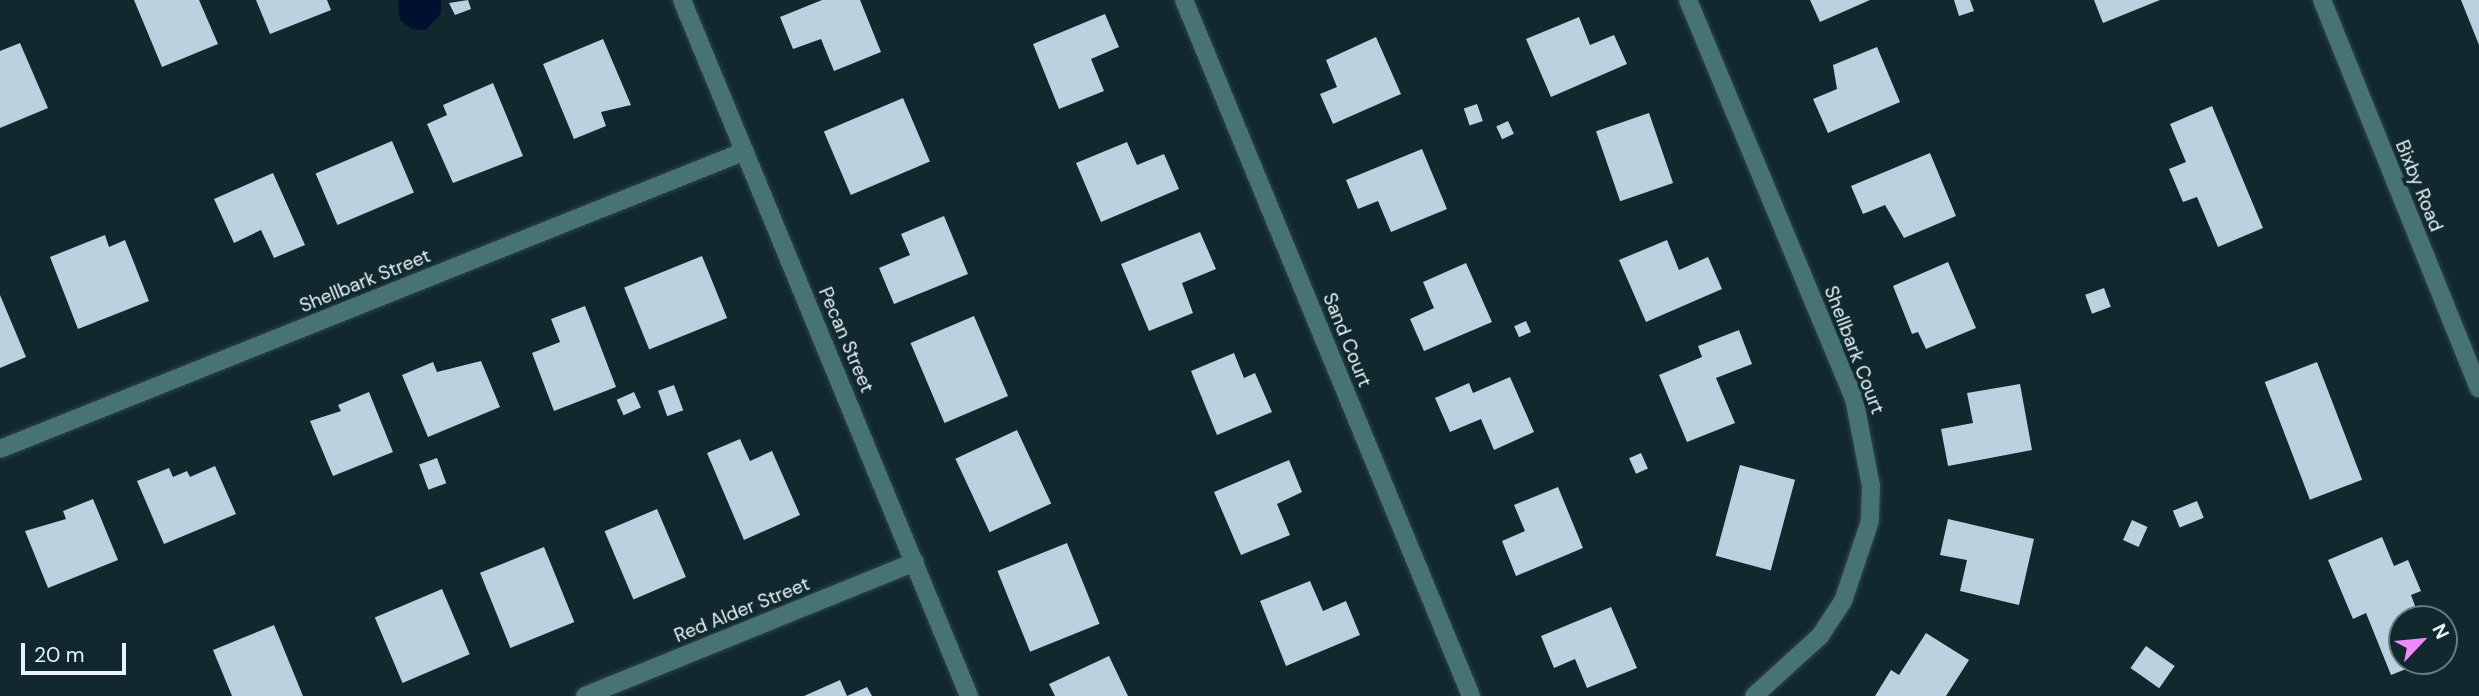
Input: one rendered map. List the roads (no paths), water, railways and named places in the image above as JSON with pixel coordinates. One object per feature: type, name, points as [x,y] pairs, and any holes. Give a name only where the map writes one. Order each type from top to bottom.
[{"type":"street","name":"Pecan Street","points":[[682,0],[969,696]]},
{"type":"street","name":"Sand Court","points":[[1184,0],[1471,696]]},
{"type":"street","name":"Shellbark Court","points":[[1688,0],[1854,398],[1871,486],[1870,522],[1843,601],[1820,636],[1754,696]]},
{"type":"street","name":"Bixby Road","points":[[2322,0],[2479,388]]},
{"type":"street","name":"Shellbark Street","points":[[0,449],[745,152]]},
{"type":"street","name":"Red Alder Street","points":[[585,696],[915,562]]},
{"type":"water","points":[[398,0],[441,0],[441,13],[426,30],[412,29],[400,20]]}]
